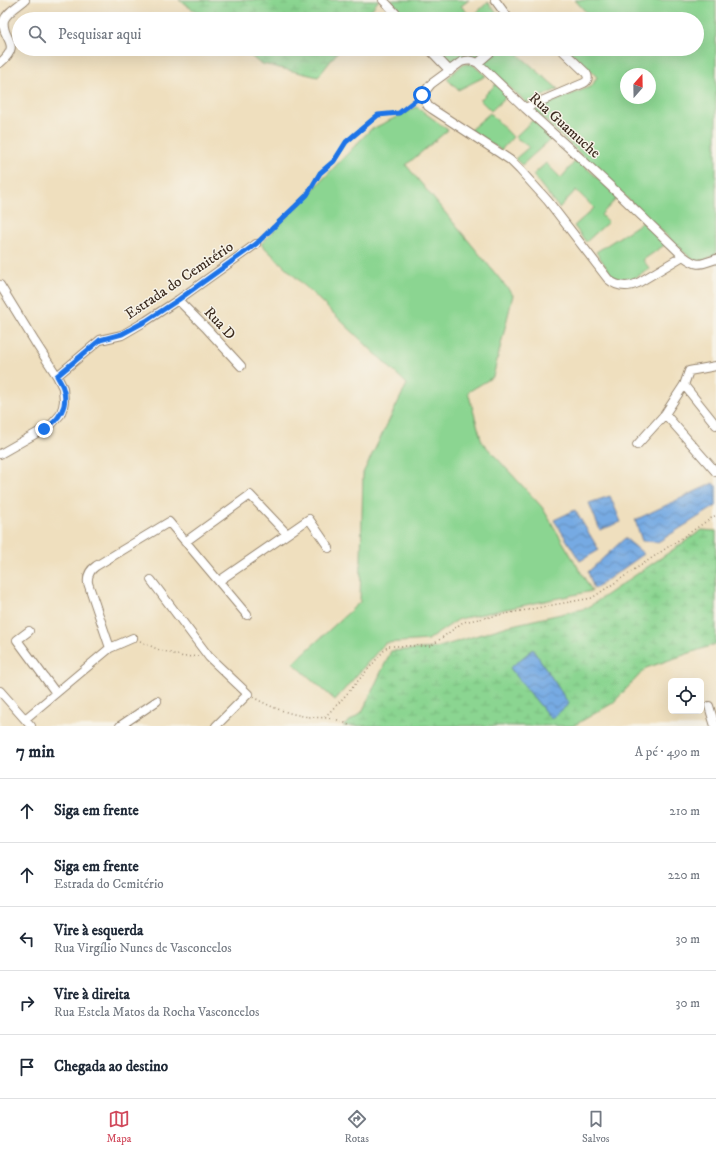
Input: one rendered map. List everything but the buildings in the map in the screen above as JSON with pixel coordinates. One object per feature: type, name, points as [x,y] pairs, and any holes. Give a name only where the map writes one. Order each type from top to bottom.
[{"type":"street","points":[[0,63],[10,52],[10,44],[3,32],[2,20],[24,0]]},
{"type":"street","points":[[383,0],[394,12]]},
{"type":"street","points":[[495,0],[504,12]]},
{"type":"street","points":[[436,56],[450,71]]},
{"type":"street","points":[[486,56],[478,63],[466,60],[461,62],[431,84],[422,95],[428,106],[510,160],[548,201],[608,279],[612,282],[624,286],[633,285],[683,256]]},
{"type":"street","points":[[525,108],[584,83],[587,80],[588,76],[586,73],[568,56]]},
{"type":"street","name":"Rua Guamuche","points":[[478,63],[584,161],[683,256],[699,265],[716,259]]},
{"type":"street","name":"Estrada do Cemitério","points":[[57,376],[100,340],[122,334],[146,321],[256,244]]},
{"type":"street","points":[[0,285],[57,376],[63,388],[64,394],[63,407],[60,415],[51,425],[2,450]]},
{"type":"street","name":"Rua D","points":[[178,300],[241,366]]},
{"type":"street","points":[[637,445],[665,414],[684,385],[689,371],[716,366]]},
{"type":"street","points":[[684,385],[716,425]]},
{"type":"street","points":[[665,414],[716,472]]},
{"type":"street","points":[[186,542],[250,495],[287,534]]},
{"type":"street","points":[[219,581],[309,519],[329,548]]},
{"type":"street","points":[[110,648],[88,583],[88,575],[96,566],[169,522],[247,614]]},
{"type":"street","points":[[151,580],[208,656],[248,694],[216,726]]},
{"type":"street","points":[[29,631],[17,640],[56,693]]},
{"type":"street","points":[[25,719],[110,648],[133,638]]},
{"type":"street","points":[[0,691],[31,726]]},
{"type":"street","points":[[120,726],[157,701]]},
{"type":"street","points":[[709,706],[715,726]]},
{"type":"path","points":[[256,244],[307,195],[320,173],[334,161],[346,142],[378,115],[399,113],[422,95]]},
{"type":"path","points":[[325,717],[388,646],[430,646],[463,622],[592,598],[716,516]]},
{"type":"path","points":[[133,638],[157,649],[184,657],[208,656]]},
{"type":"path","points":[[248,694],[288,712],[302,716],[337,719],[350,726]]},
{"type":"green space","points":[[179,0],[379,0],[370,12],[196,12]]},
{"type":"green space","points":[[390,0],[469,0],[461,6],[467,12],[401,12]]},
{"type":"green space","points":[[575,0],[716,0],[716,254],[699,263],[686,254],[534,110],[592,86],[597,77],[575,56],[704,56],[704,12],[586,12]]},
{"type":"green space","points":[[488,2],[496,12],[477,12]]},
{"type":"green space","points":[[251,56],[334,56],[318,77],[259,63]]},
{"type":"green space","points":[[442,56],[464,56],[451,66]]},
{"type":"green space","points":[[492,56],[520,56],[558,89],[527,103],[483,63]]},
{"type":"green space","points":[[463,64],[472,64],[486,76],[458,90],[447,79]]},
{"type":"green space","points":[[496,84],[507,96],[491,111],[480,100]]},
{"type":"green space","points":[[417,107],[448,130],[406,165],[513,295],[493,377],[468,392],[482,442],[542,507],[592,591],[459,619],[428,640],[385,643],[335,700],[293,663],[360,602],[363,473],[407,384],[261,244],[370,130]]},
{"type":"green space","points":[[490,113],[513,137],[501,150],[470,130]]},
{"type":"green space","points":[[533,120],[552,138],[522,165],[515,159],[529,147],[515,137]]},
{"type":"green space","points":[[577,159],[618,197],[601,215],[608,222],[586,242],[574,226],[594,208],[576,190],[559,208],[533,175],[546,163],[561,178]]},
{"type":"green space","points":[[643,222],[666,244],[643,260],[650,269],[625,284],[613,277],[596,252]]},
{"type":"green space","points":[[702,530],[716,531],[716,644],[646,668],[613,703],[573,726],[343,726],[362,712],[391,651],[436,648],[508,626],[587,608]]},
{"type":"water","points":[[713,483],[716,486],[716,506],[658,542],[642,541],[635,520]]},
{"type":"water","points":[[610,496],[621,522],[600,530],[589,503]]},
{"type":"water","points":[[575,510],[599,550],[580,561],[554,520]]},
{"type":"water","points":[[625,538],[644,554],[594,589],[588,572]]},
{"type":"water","points":[[533,649],[569,704],[551,719],[510,668]]},
{"type":"route","points":[[44,429],[56,420],[63,407],[63,388],[57,376],[100,340],[122,334],[146,321],[256,244],[307,195],[320,173],[334,161],[346,142],[378,115],[399,113],[422,95]]}]
